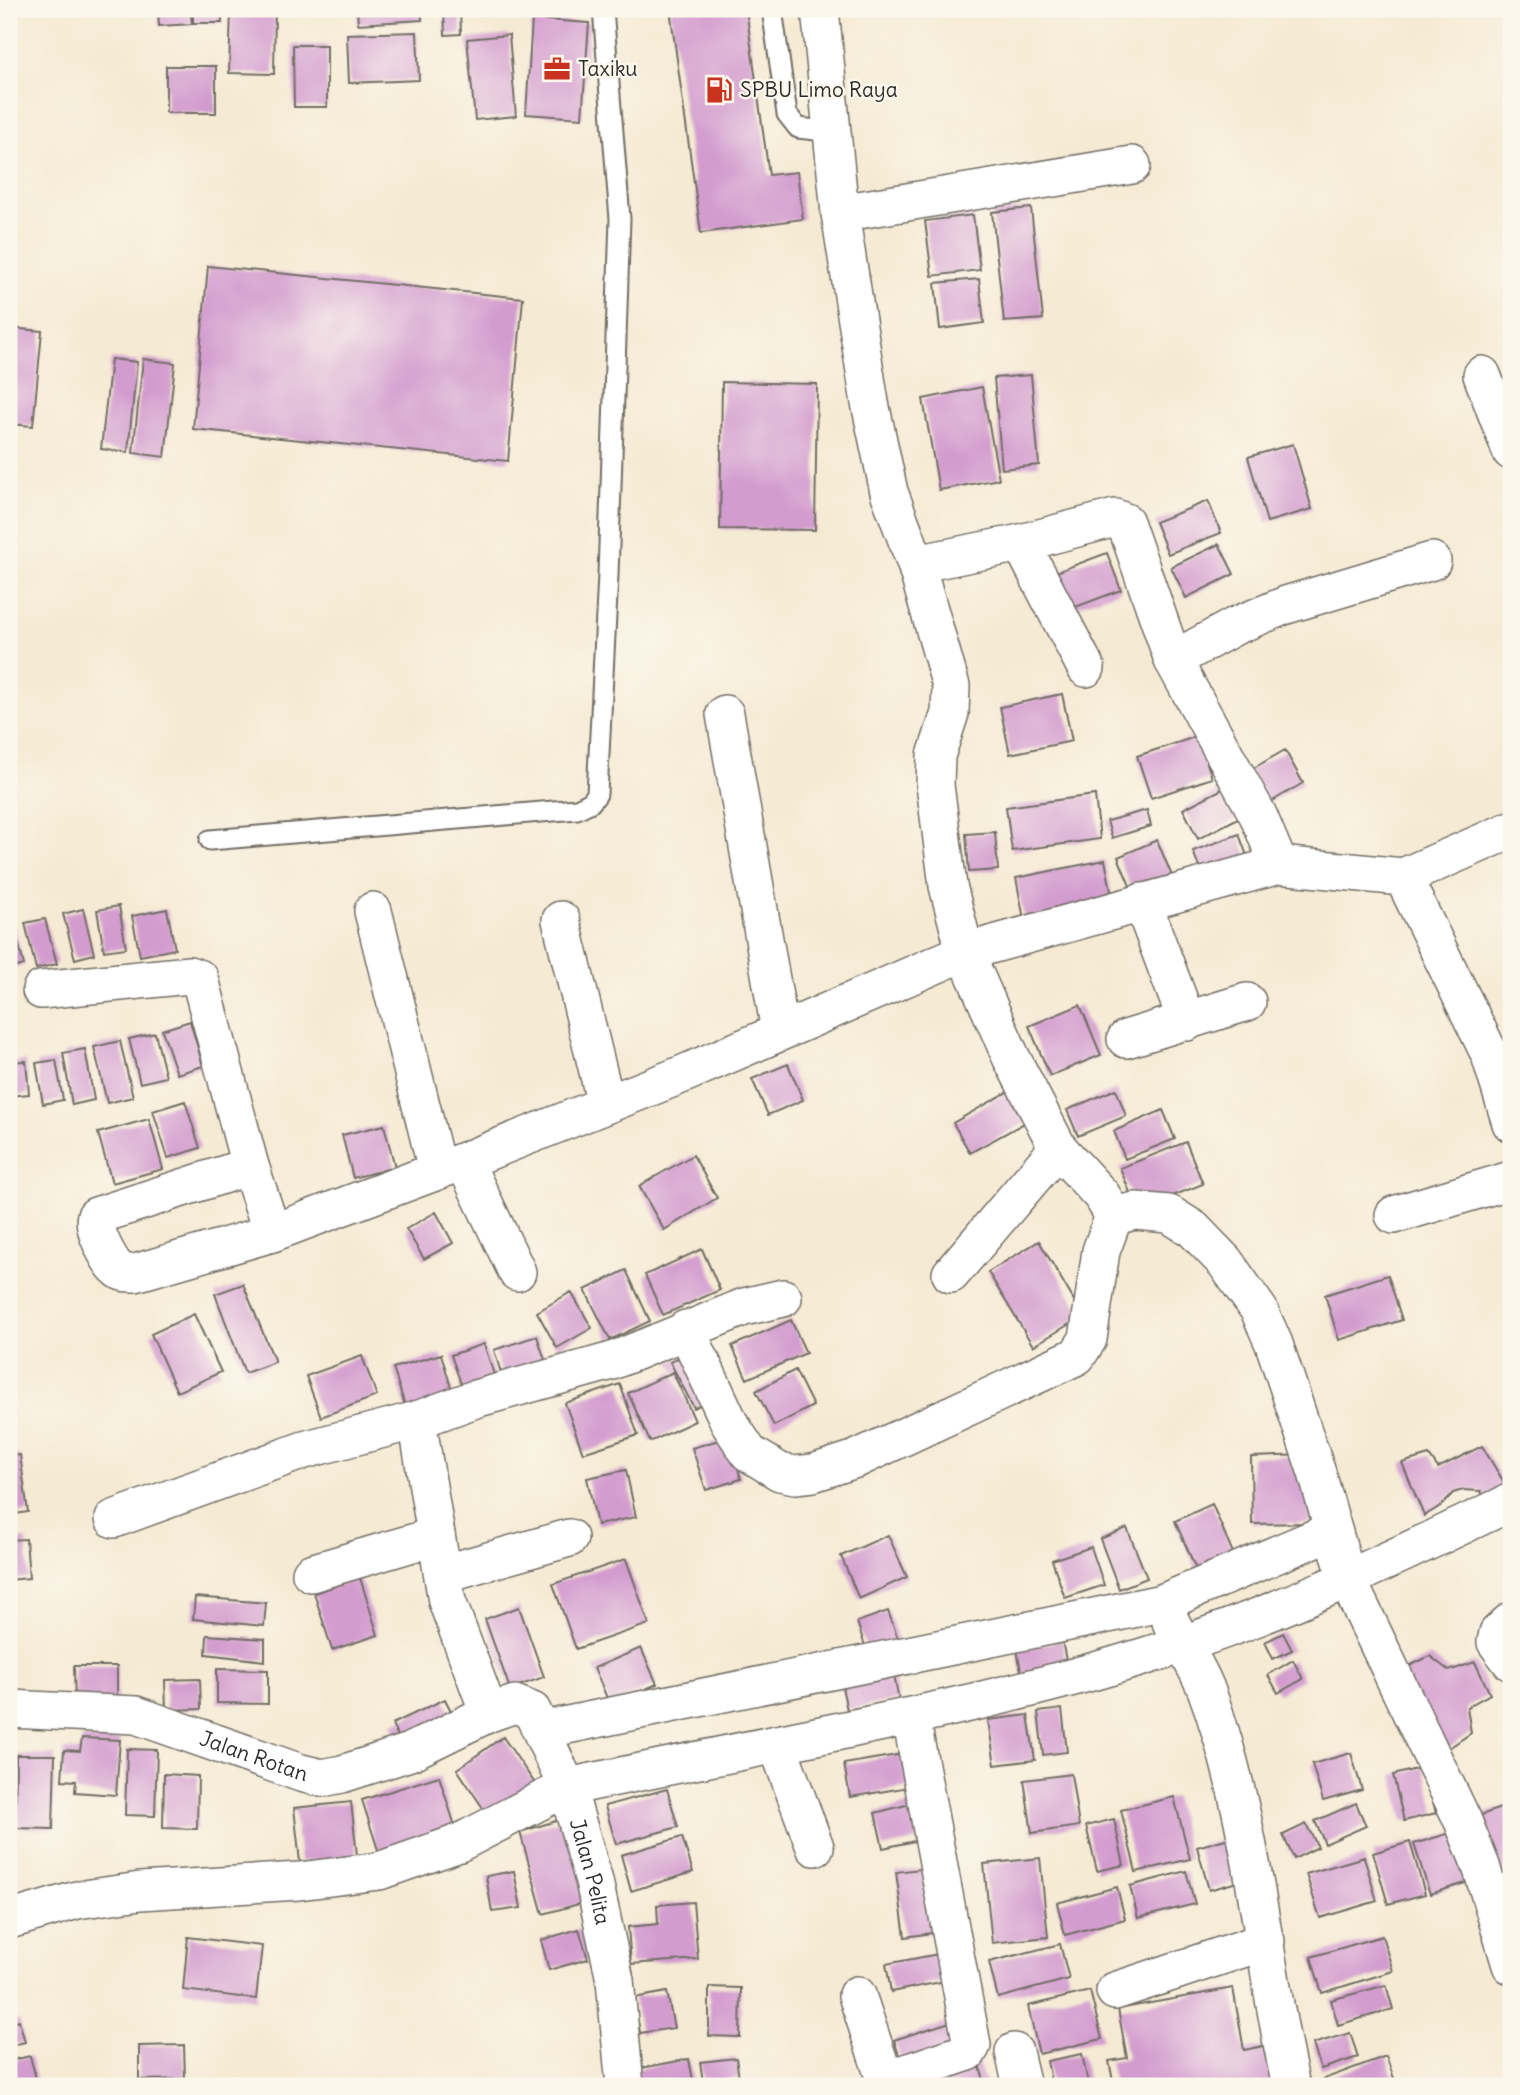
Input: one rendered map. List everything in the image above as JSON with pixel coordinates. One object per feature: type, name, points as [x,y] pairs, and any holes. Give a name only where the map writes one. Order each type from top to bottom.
[{"type":"street","points":[[820,9],[840,213],[878,441],[889,492],[916,564],[951,686],[950,713],[936,756],[935,785],[948,886],[965,952],[1011,1056],[1058,1148],[1102,1196],[1114,1216]]},
{"type":"street","points":[[840,213],[1132,165]]},
{"type":"street","points":[[1482,375],[1511,451]]},
{"type":"street","points":[[916,564],[1021,542],[1115,518],[1125,522],[1172,660],[1258,815],[1279,865]]},
{"type":"street","points":[[1021,542],[1086,668]]},
{"type":"street","points":[[1172,660],[1236,626],[1286,605],[1432,561]]},
{"type":"street","points":[[725,714],[780,1031]]},
{"type":"street","points":[[250,1166],[100,1213],[94,1224],[116,1267],[130,1273],[272,1233],[733,1054],[780,1031],[965,952],[1279,865],[1403,877],[1511,830]]},
{"type":"street","points":[[1403,877],[1501,1051],[1511,1124]]},
{"type":"street","points":[[1142,902],[1187,1022]]},
{"type":"street","points":[[373,911],[450,1166],[517,1272]]},
{"type":"street","points":[[561,920],[606,1104]]},
{"type":"street","points":[[41,990],[189,975],[200,979],[250,1166],[272,1233]]},
{"type":"street","points":[[1126,1039],[1247,1002]]},
{"type":"street","points":[[951,1274],[1058,1148]]},
{"type":"street","points":[[1394,1215],[1511,1180]]},
{"type":"street","points":[[1114,1216],[1135,1211],[1169,1214],[1194,1229],[1238,1279],[1259,1310],[1274,1344],[1317,1473],[1347,1579],[1463,1821],[1481,1866],[1511,1965]]},
{"type":"street","points":[[686,1329],[730,1424],[749,1453],[780,1472],[813,1474],[856,1459],[1077,1356],[1088,1339],[1101,1251],[1114,1216]]},
{"type":"street","points":[[114,1519],[304,1450],[417,1420],[475,1399],[612,1361],[744,1307],[783,1298]]},
{"type":"street","points":[[417,1420],[447,1601],[489,1713]]},
{"type":"street","points":[[9,1920],[77,1900],[140,1891],[299,1881],[379,1871],[458,1843],[567,1787],[911,1717],[1087,1674],[1182,1645],[1347,1579],[1511,1502]]},
{"type":"street","points":[[542,1730],[1162,1603],[1255,1566],[1332,1531]]},
{"type":"street","points":[[311,1573],[436,1536]]},
{"type":"street","points":[[443,1574],[569,1538]]},
{"type":"street","points":[[1162,1603],[1205,1686],[1233,1774],[1291,2086]]},
{"type":"street","points":[[1511,1620],[1498,1633],[1496,1642],[1511,1661]]},
{"type":"street","name":"Jalan Pelita","points":[[489,1713],[515,1704],[524,1705],[532,1711],[567,1787],[594,1881],[615,1980],[625,2086]]},
{"type":"street","name":"Jalan Rotan","points":[[9,1709],[136,1715],[300,1773],[322,1778],[410,1752],[489,1713]]},
{"type":"street","points":[[857,1995],[886,2083],[968,2052],[972,2045],[911,1717]]},
{"type":"street","points":[[777,1744],[815,1847]]},
{"type":"street","points":[[1115,1991],[1266,1941]]},
{"type":"lane","points":[[210,840],[577,809],[591,802],[597,794],[608,575],[620,219],[603,9]]},
{"type":"lane","points":[[772,9],[787,114],[798,128],[834,132]]},
{"type":"building","points":[[158,9],[190,9],[192,24],[159,26]]},
{"type":"building","points":[[193,9],[222,9],[222,23],[193,23]]},
{"type":"building","points":[[231,9],[275,9],[274,74],[229,73]]},
{"type":"building","points":[[357,9],[422,9],[422,20],[358,24]]},
{"type":"building","points":[[444,9],[460,9],[461,34],[445,35]]},
{"type":"building","name":"SPBU Limo Raya","points":[[670,9],[746,9],[769,175],[797,172],[803,219],[701,233]]},
{"type":"building","name":"Taxiku","points":[[532,19],[589,23],[582,118],[526,114]]},
{"type":"building","points":[[417,32],[419,80],[349,83],[347,34]]},
{"type":"building","points":[[509,35],[516,116],[475,120],[467,39]]},
{"type":"building","points":[[293,45],[327,45],[327,107],[294,107]]},
{"type":"building","points":[[166,66],[216,66],[216,113],[166,113]]},
{"type":"building","points":[[1031,208],[1043,319],[1004,322],[992,212]]},
{"type":"building","points":[[973,215],[980,270],[932,276],[925,221]]},
{"type":"building","points":[[208,266],[523,298],[508,461],[193,429]]},
{"type":"building","points":[[979,279],[984,323],[940,329],[935,283]]},
{"type":"building","points":[[9,283],[15,285],[9,301]]},
{"type":"building","points":[[9,328],[42,331],[33,426],[9,424]]},
{"type":"building","points":[[111,359],[137,362],[128,452],[101,449]]},
{"type":"building","points":[[143,359],[175,363],[165,457],[133,453]]},
{"type":"building","points":[[1031,375],[1039,465],[1002,469],[994,378]]},
{"type":"building","points":[[722,382],[817,384],[815,530],[720,529]]},
{"type":"building","points":[[982,387],[999,479],[939,490],[923,399]]},
{"type":"building","points":[[1293,444],[1312,509],[1267,522],[1248,457]]},
{"type":"building","points":[[1208,501],[1221,533],[1168,554],[1155,522]]},
{"type":"building","points":[[1219,544],[1234,574],[1186,598],[1171,567]]},
{"type":"building","points":[[1107,553],[1121,590],[1065,611],[1051,574]]},
{"type":"building","points":[[1062,694],[1072,741],[1010,754],[1000,707]]},
{"type":"building","points":[[1198,736],[1212,778],[1151,798],[1137,756]]},
{"type":"building","points":[[1285,750],[1303,783],[1269,803],[1250,770]]},
{"type":"building","points":[[1234,783],[1248,813],[1198,839],[1183,809]]},
{"type":"building","points":[[1095,795],[1100,839],[1012,851],[1006,807]]},
{"type":"building","points":[[1147,810],[1151,826],[1112,838],[1107,821]]},
{"type":"building","points":[[995,832],[998,870],[969,872],[966,834]]},
{"type":"building","points":[[1239,834],[1251,867],[1206,885],[1193,851]]},
{"type":"building","points":[[1157,840],[1174,881],[1135,898],[1118,857]]},
{"type":"building","points":[[1105,860],[1113,901],[1024,919],[1016,878]]},
{"type":"building","points":[[119,906],[126,948],[104,951],[97,910]]},
{"type":"building","points":[[83,909],[94,954],[75,959],[63,914]]},
{"type":"building","points":[[167,909],[175,949],[140,956],[132,916]]},
{"type":"building","points":[[12,919],[24,965],[9,969],[9,920]]},
{"type":"building","points":[[45,919],[57,964],[36,969],[25,923]]},
{"type":"building","points":[[1080,1005],[1101,1055],[1050,1076],[1029,1026]]},
{"type":"building","points":[[190,1021],[203,1066],[177,1074],[162,1030]]},
{"type":"building","points":[[155,1033],[166,1077],[140,1083],[129,1039]]},
{"type":"building","points":[[120,1041],[133,1097],[107,1103],[94,1047]]},
{"type":"building","points":[[85,1049],[94,1100],[72,1105],[63,1053]]},
{"type":"building","points":[[56,1060],[63,1100],[43,1104],[36,1063]]},
{"type":"building","points":[[26,1061],[29,1094],[9,1096],[9,1062]]},
{"type":"building","points":[[788,1064],[803,1100],[768,1115],[752,1079]]},
{"type":"building","points":[[1116,1089],[1126,1116],[1078,1136],[1067,1110]]},
{"type":"building","points":[[1011,1090],[1028,1121],[970,1153],[953,1123]]},
{"type":"building","points":[[185,1101],[200,1148],[168,1158],[153,1111]]},
{"type":"building","points":[[1163,1110],[1175,1139],[1125,1159],[1114,1131]]},
{"type":"building","points":[[149,1119],[163,1169],[112,1183],[98,1133]]},
{"type":"building","points":[[384,1125],[395,1167],[353,1178],[342,1135]]},
{"type":"building","points":[[1186,1142],[1203,1184],[1137,1210],[1120,1168]]},
{"type":"building","points":[[693,1155],[717,1198],[664,1230],[639,1186]]},
{"type":"building","points":[[436,1212],[453,1243],[424,1259],[406,1229]]},
{"type":"building","points":[[1039,1241],[1083,1316],[1033,1346],[988,1272]]},
{"type":"building","points":[[702,1249],[720,1290],[663,1315],[645,1275]]},
{"type":"building","points":[[626,1270],[650,1321],[610,1340],[585,1290]]},
{"type":"building","points":[[1388,1275],[1402,1320],[1339,1340],[1325,1295]]},
{"type":"building","points":[[243,1284],[275,1362],[245,1373],[215,1294]]},
{"type":"building","points":[[571,1292],[592,1328],[557,1348],[537,1312]]},
{"type":"building","points":[[194,1314],[221,1372],[177,1392],[151,1334]]},
{"type":"building","points":[[791,1320],[806,1353],[747,1379],[732,1346]]},
{"type":"building","points":[[537,1336],[549,1372],[505,1386],[494,1350]]},
{"type":"building","points":[[484,1344],[498,1387],[466,1398],[451,1355]]},
{"type":"building","points":[[691,1351],[715,1398],[694,1408],[670,1362]]},
{"type":"building","points":[[441,1354],[456,1404],[409,1418],[393,1368]]},
{"type":"building","points":[[362,1356],[377,1396],[321,1417],[306,1376]]},
{"type":"building","points":[[795,1370],[813,1406],[774,1426],[756,1391]]},
{"type":"building","points":[[673,1372],[695,1421],[650,1442],[628,1393]]},
{"type":"building","points":[[620,1384],[638,1435],[583,1453],[565,1403]]},
{"type":"building","points":[[729,1437],[741,1479],[706,1490],[692,1448]]},
{"type":"building","points":[[1482,1446],[1511,1494],[1488,1507],[1481,1491],[1463,1490],[1453,1493],[1442,1505],[1424,1516],[1402,1463],[1429,1455],[1438,1468]]},
{"type":"building","points":[[20,1455],[28,1512],[9,1515],[9,1456]]},
{"type":"building","points":[[1308,1455],[1310,1523],[1252,1524],[1251,1457]]},
{"type":"building","points":[[626,1470],[636,1517],[597,1525],[587,1478]]},
{"type":"building","points":[[1212,1504],[1236,1560],[1199,1576],[1175,1521]]},
{"type":"building","points":[[1127,1528],[1147,1578],[1119,1589],[1100,1539]]},
{"type":"building","points":[[888,1535],[907,1577],[859,1599],[841,1556]]},
{"type":"building","points":[[26,1539],[29,1578],[9,1580],[9,1540]]},
{"type":"building","points":[[1091,1547],[1104,1585],[1065,1598],[1052,1560]]},
{"type":"building","points":[[626,1559],[649,1624],[576,1649],[553,1584]]},
{"type":"building","points":[[360,1578],[378,1635],[332,1650],[314,1593]]},
{"type":"building","points":[[195,1597],[266,1603],[264,1626],[193,1619]]},
{"type":"building","points":[[519,1607],[544,1677],[510,1689],[485,1619]]},
{"type":"building","points":[[888,1611],[900,1644],[868,1655],[857,1622]]},
{"type":"building","points":[[1283,1633],[1292,1650],[1273,1659],[1265,1642]]},
{"type":"building","points":[[207,1635],[265,1639],[265,1661],[206,1654]]},
{"type":"building","points":[[1062,1640],[1067,1666],[1022,1676],[1017,1650]]},
{"type":"building","points":[[641,1648],[657,1684],[610,1705],[594,1668]]},
{"type":"building","points":[[1430,1656],[1449,1671],[1475,1662],[1490,1694],[1467,1707],[1471,1733],[1446,1750],[1401,1670]]},
{"type":"building","points":[[1293,1660],[1303,1679],[1278,1693],[1268,1675]]},
{"type":"building","points":[[74,1666],[117,1666],[117,1708],[75,1708]]},
{"type":"building","points":[[217,1669],[268,1670],[268,1704],[217,1703]]},
{"type":"building","points":[[893,1671],[899,1700],[847,1710],[841,1682]]},
{"type":"building","points":[[200,1679],[201,1709],[166,1710],[165,1680]]},
{"type":"building","points":[[445,1699],[458,1725],[404,1750],[392,1724]]},
{"type":"building","points":[[1062,1709],[1067,1752],[1043,1755],[1038,1712]]},
{"type":"building","points":[[1028,1715],[1035,1760],[995,1765],[988,1720]]},
{"type":"building","points":[[503,1737],[536,1785],[489,1817],[457,1769]]},
{"type":"building","points":[[82,1738],[120,1740],[116,1795],[75,1792],[76,1781],[62,1780],[64,1750],[80,1751]]},
{"type":"building","points":[[127,1749],[157,1750],[155,1816],[125,1815]]},
{"type":"building","points":[[1351,1753],[1362,1790],[1323,1801],[1312,1764]]},
{"type":"building","points":[[903,1754],[909,1787],[850,1797],[844,1764]]},
{"type":"building","points":[[16,1755],[55,1755],[53,1829],[15,1828]]},
{"type":"building","points":[[1424,1767],[1436,1813],[1404,1821],[1393,1775]]},
{"type":"building","points":[[164,1774],[198,1776],[197,1829],[163,1828]]},
{"type":"building","points":[[1071,1774],[1079,1826],[1032,1833],[1024,1780]]},
{"type":"building","points":[[439,1776],[456,1829],[379,1853],[362,1800]]},
{"type":"building","points":[[667,1789],[678,1827],[616,1844],[605,1806]]},
{"type":"building","points":[[1174,1797],[1190,1859],[1136,1872],[1121,1810]]},
{"type":"building","points":[[351,1802],[357,1855],[300,1862],[294,1808]]},
{"type":"building","points":[[1356,1803],[1366,1826],[1325,1844],[1315,1821]]},
{"type":"building","points":[[910,1804],[919,1840],[883,1848],[875,1813]]},
{"type":"building","points":[[1511,1804],[1511,1869],[1494,1876],[1473,1818]]},
{"type":"building","points":[[569,1817],[593,1900],[543,1914],[520,1832]]},
{"type":"building","points":[[1114,1819],[1124,1865],[1097,1871],[1086,1826]]},
{"type":"building","points":[[1306,1824],[1318,1847],[1294,1859],[1283,1835]]},
{"type":"building","points":[[1460,1830],[1475,1880],[1430,1894],[1414,1844]]},
{"type":"building","points":[[1236,1836],[1248,1879],[1209,1890],[1197,1847]]},
{"type":"building","points":[[682,1837],[693,1872],[631,1891],[621,1855]]},
{"type":"building","points":[[1410,1842],[1425,1894],[1388,1904],[1373,1853]]},
{"type":"building","points":[[1364,1857],[1377,1901],[1320,1918],[1306,1874]]},
{"type":"building","points":[[1040,1858],[1048,1937],[992,1943],[984,1864]]},
{"type":"building","points":[[935,1867],[945,1931],[905,1937],[896,1872]]},
{"type":"building","points":[[514,1871],[521,1908],[492,1912],[486,1876]]},
{"type":"building","points":[[1186,1871],[1195,1904],[1138,1918],[1130,1886]]},
{"type":"building","points":[[1117,1887],[1125,1919],[1065,1935],[1057,1903]]},
{"type":"building","points":[[693,1902],[698,1959],[631,1964],[628,1927],[658,1924],[657,1905]]},
{"type":"building","points":[[579,1929],[588,1959],[549,1970],[541,1940]]},
{"type":"building","points":[[1382,1936],[1393,1971],[1322,1993],[1311,1957]]},
{"type":"building","points":[[188,1937],[262,1946],[256,1999],[183,1990]]},
{"type":"building","points":[[1060,1944],[1069,1979],[998,1998],[989,1962]]},
{"type":"building","points":[[949,1952],[955,1979],[891,1992],[886,1964]]},
{"type":"building","points":[[1386,1985],[1393,2009],[1338,2025],[1331,2000]]},
{"type":"building","points":[[709,1987],[741,1988],[740,2037],[709,2036]]},
{"type":"building","points":[[1233,1988],[1244,2050],[1268,2045],[1275,2081],[1246,2086],[1114,2086],[1109,2061],[1127,2058],[1118,2009]]},
{"type":"building","points":[[1090,1991],[1102,2039],[1039,2054],[1028,2006]]},
{"type":"building","points":[[667,1992],[674,2028],[640,2033],[634,1998]]},
{"type":"building","points":[[19,2020],[25,2042],[9,2046],[9,2023]]},
{"type":"building","points":[[956,2020],[966,2050],[904,2070],[894,2040]]},
{"type":"building","points":[[1350,2033],[1358,2057],[1321,2069],[1313,2044]]},
{"type":"building","points":[[184,2045],[185,2079],[139,2080],[139,2046]]},
{"type":"building","points":[[1082,2054],[1088,2083],[1052,2086],[1047,2061]]},
{"type":"building","points":[[30,2056],[38,2086],[9,2086],[9,2061]]},
{"type":"building","points":[[1386,2056],[1396,2084],[1320,2086],[1318,2081]]},
{"type":"building","points":[[736,2058],[739,2078],[703,2082],[700,2062]]},
{"type":"building","points":[[689,2059],[694,2086],[640,2086],[636,2069]]},
{"type":"building","points":[[978,2061],[986,2086],[925,2086],[922,2079]]},
{"type":"place","name":"Taxiku","points":[[557,69]]},
{"type":"place","name":"SPBU Limo Raya","points":[[719,90]]}]
